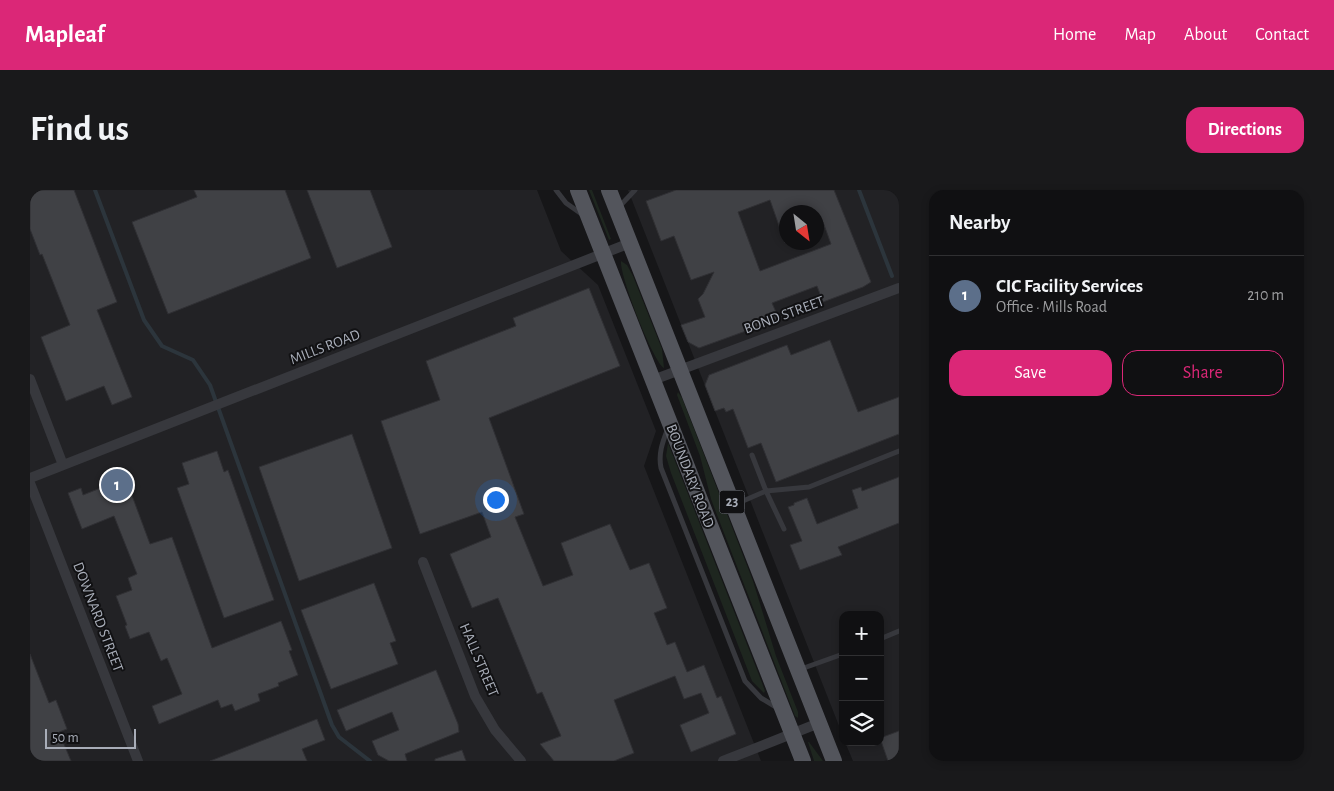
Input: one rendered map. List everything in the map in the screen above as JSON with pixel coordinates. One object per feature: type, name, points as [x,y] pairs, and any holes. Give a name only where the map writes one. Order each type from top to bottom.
[{"type":"main road","name":"BOUNDARY ROAD","points":[[578,190],[803,761]]},
{"type":"main road","name":"BOUNDARY ROAD","points":[[609,190],[834,761]]},
{"type":"street","name":"MILLS ROAD","points":[[30,478],[630,243]]},
{"type":"street","name":"BOND STREET","points":[[653,380],[899,288]]},
{"type":"street","points":[[30,380],[63,465]]},
{"type":"street","name":"DOWNARD STREET","points":[[30,483],[138,761]]},
{"type":"street","name":"HALL STREET","points":[[423,562],[475,696],[495,730],[521,761]]},
{"type":"street","points":[[722,761],[819,724]]},
{"type":"lane","points":[[556,190],[566,203],[589,219]]},
{"type":"lane","points":[[617,210],[635,190]]},
{"type":"lane","points":[[670,423],[660,456],[664,477],[745,682],[761,698],[783,711]]},
{"type":"lane","points":[[733,505],[766,491],[809,487],[899,451]]},
{"type":"lane","points":[[752,455],[784,529]]},
{"type":"lane","points":[[884,637],[899,631]]},
{"type":"lane","points":[[798,670],[839,655]]},
{"type":"shaded area","points":[[30,190],[537,190],[561,251],[598,285],[656,431],[644,466],[761,761],[30,761]]},
{"type":"shaded area","points":[[589,190],[592,190],[611,239],[609,240]]},
{"type":"shaded area","points":[[628,190],[899,190],[899,761],[853,761],[847,746],[884,746],[884,611],[839,611],[839,726]]},
{"type":"shaded area","points":[[621,261],[627,265],[633,276],[662,349],[664,368],[652,351],[645,335],[625,282]]},
{"type":"shaded area","points":[[678,392],[682,398],[753,581],[776,656],[798,712],[798,718],[795,716],[711,499],[700,456],[677,395]]},
{"type":"shaded area","points":[[668,443],[759,675],[764,693],[752,681],[671,473],[666,456]]},
{"type":"shaded area","points":[[809,742],[823,761],[814,761]]},
{"type":"building","points":[[30,190],[74,190],[117,302],[97,310],[132,397],[112,405],[104,386],[66,401],[41,337],[70,325],[30,229]]},
{"type":"building","points":[[194,190],[285,190],[311,258],[168,314],[132,222],[197,197]]},
{"type":"building","points":[[307,190],[370,190],[392,247],[337,268]]},
{"type":"building","points":[[676,190],[834,190],[871,282],[863,287],[823,302],[817,286],[772,303],[779,319],[699,348],[688,342],[681,325],[705,317],[698,299],[703,294],[714,272],[691,280],[674,236],[661,241],[646,201]]},
{"type":"building","points":[[589,288],[620,366],[489,418],[524,514],[515,517],[543,586],[573,575],[561,543],[610,524],[630,570],[649,563],[667,608],[654,613],[667,645],[675,642],[687,672],[704,665],[717,698],[721,696],[736,734],[691,752],[680,725],[709,713],[701,693],[684,699],[675,676],[614,700],[634,753],[614,761],[554,761],[540,744],[561,736],[542,692],[537,694],[498,598],[472,608],[450,554],[491,537],[482,512],[420,534],[381,421],[440,400],[426,361],[516,326],[513,318]]},
{"type":"building","points":[[830,340],[858,412],[899,397],[899,434],[776,482],[761,443],[748,448],[733,409],[726,412],[724,408],[715,411],[705,385],[709,375],[787,345],[791,355]]},
{"type":"building","points":[[352,434],[392,548],[299,581],[259,467]]},
{"type":"building","points":[[217,451],[224,472],[228,470],[274,600],[224,618],[177,488],[189,484],[182,463]]},
{"type":"building","points":[[124,474],[150,544],[172,537],[212,648],[281,621],[292,650],[289,651],[298,675],[278,683],[279,686],[258,694],[260,701],[235,711],[232,704],[221,708],[218,700],[159,724],[152,706],[182,694],[167,658],[161,661],[149,632],[130,639],[125,626],[127,625],[116,596],[132,590],[128,578],[137,574],[114,516],[82,529],[68,493],[81,488],[83,495],[103,487],[100,480]]},
{"type":"building","points":[[899,477],[899,523],[838,547],[842,555],[800,570],[790,545],[802,541],[788,507],[807,498],[817,524],[858,508],[852,490],[861,487],[862,491]]},
{"type":"building","points":[[374,583],[396,641],[390,643],[398,664],[331,689],[301,610]]},
{"type":"building","points":[[30,654],[49,703],[56,700],[67,729],[59,732],[71,761],[30,761]]},
{"type":"building","points":[[436,670],[458,724],[459,732],[405,754],[407,761],[389,761],[378,755],[372,741],[399,730],[392,712],[346,731],[337,710]]},
{"type":"building","points":[[317,719],[325,740],[302,749],[307,761],[210,761]]},
{"type":"building","points":[[899,731],[899,761],[888,761],[883,746],[884,737]]},
{"type":"building","points":[[462,750],[466,761],[435,761],[435,759]]},
{"type":"waterway","points":[[95,190],[144,320],[162,346],[193,360],[210,385],[332,725],[339,737],[370,761]]},
{"type":"waterway","points":[[859,190],[892,276]]},
{"type":"place","name":"CIC Facility Services","points":[[117,485]]}]
